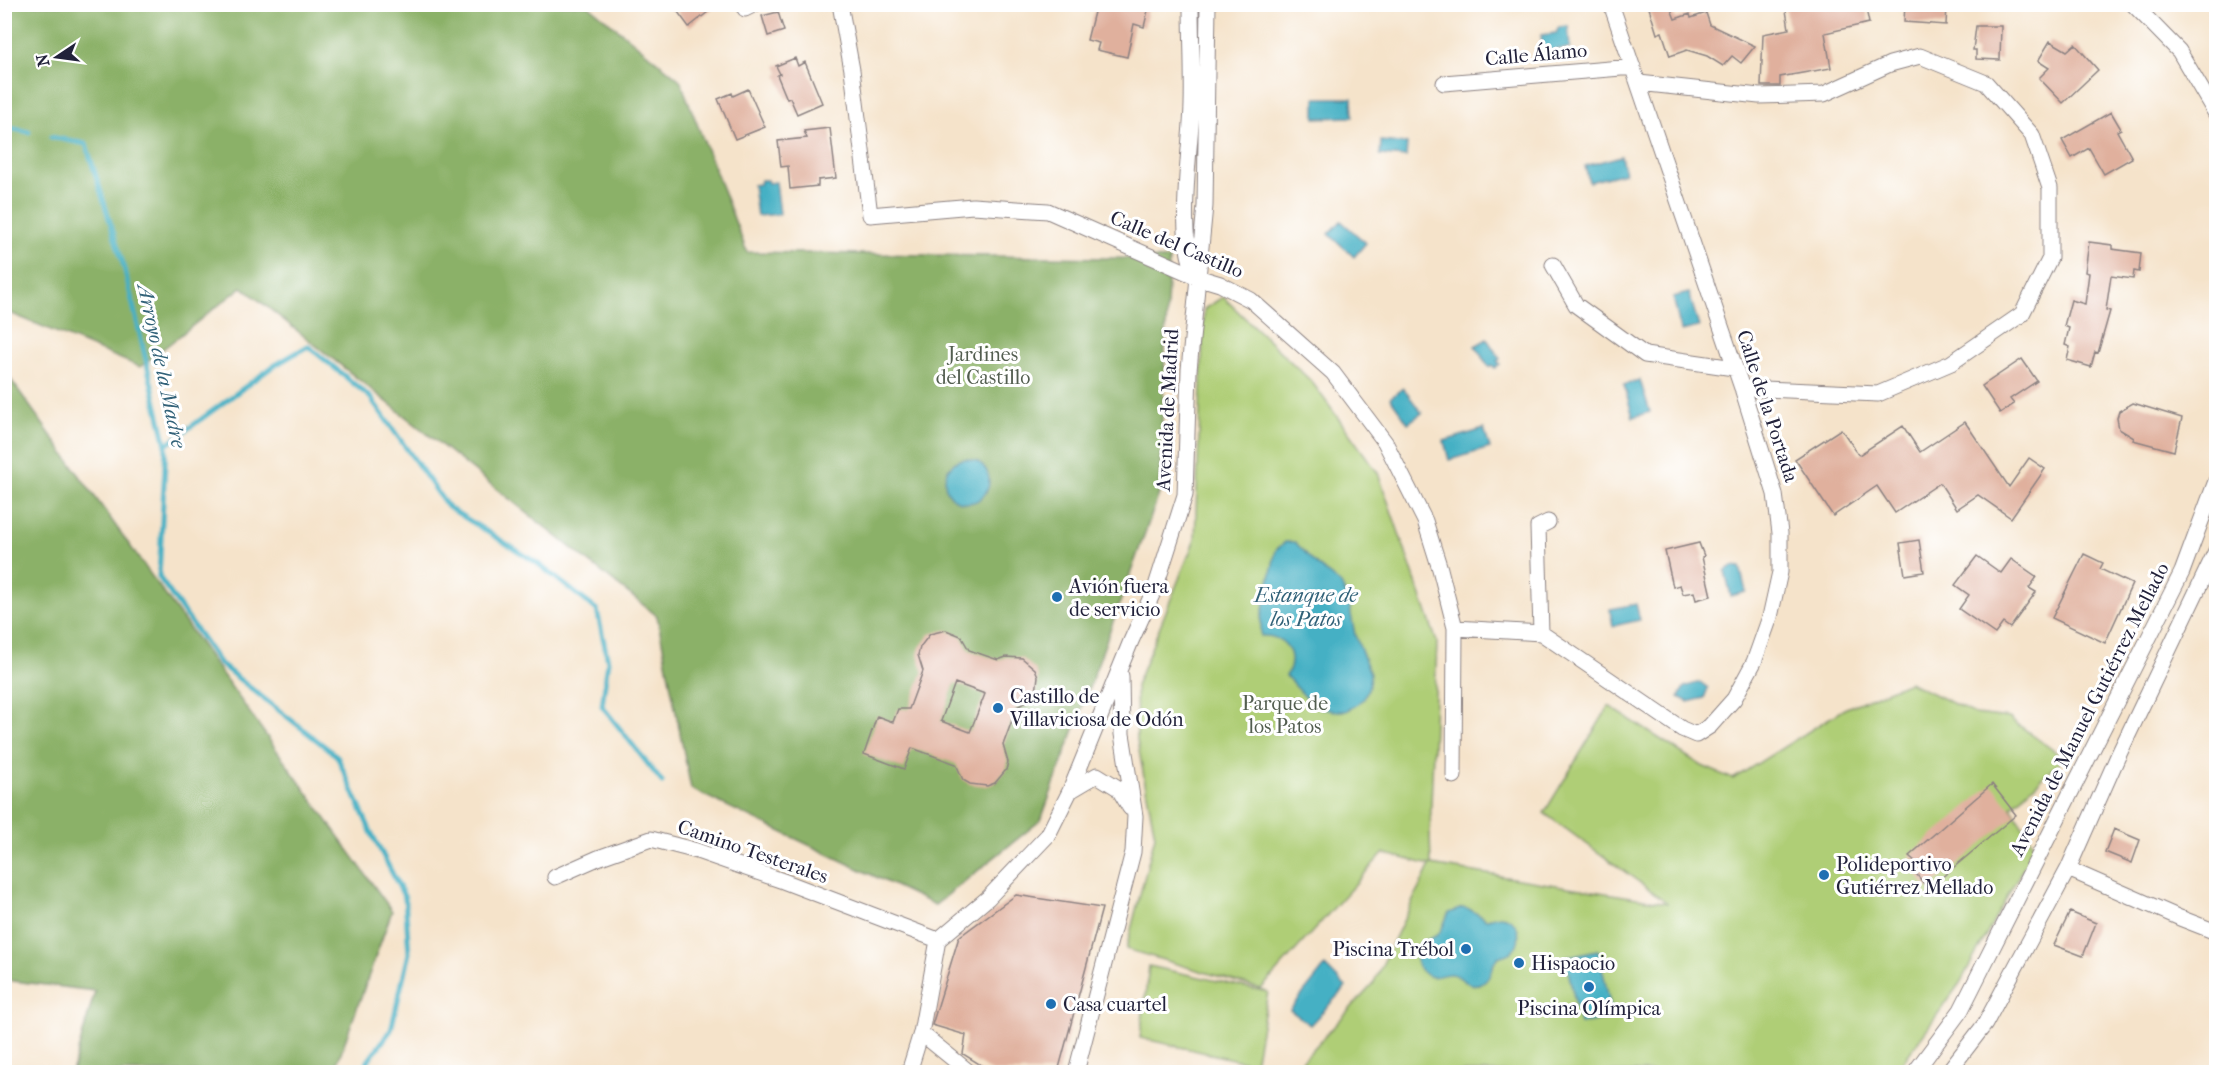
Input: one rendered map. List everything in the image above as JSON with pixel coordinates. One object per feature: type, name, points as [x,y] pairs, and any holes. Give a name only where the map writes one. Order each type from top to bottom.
[{"type":"street","name":"Calle del Castillo","points":[[840,4],[852,70],[870,215],[973,206],[1048,211],[1197,277],[1220,284],[1251,300],[1333,373],[1385,442],[1425,521],[1440,569],[1455,628],[1454,776]]},
{"type":"street","name":"Avenida de Madrid","points":[[1191,4],[1192,105],[1187,176],[1187,241],[1190,266],[1197,277]]},
{"type":"street","name":"Avenida de Madrid","points":[[938,940],[988,898],[1048,835],[1070,790],[1156,586],[1185,495],[1189,370],[1205,206],[1208,4]]},
{"type":"street","name":"Calle de la Portada","points":[[1541,633],[1682,729],[1696,735],[1710,726],[1734,699],[1758,650],[1770,617],[1780,572],[1780,532],[1775,494],[1742,388],[1611,4]]},
{"type":"street","points":[[2133,4],[2179,51],[2217,114]]},
{"type":"street","points":[[1639,83],[1759,96],[1824,94],[1890,64],[1920,56],[1986,83],[2032,135],[2050,188],[2050,258],[2022,314],[1951,363],[1878,394],[1742,388]]},
{"type":"street","name":"Calle Álamo","points":[[1444,83],[1633,67]]},
{"type":"street","points":[[1553,265],[1576,305],[1646,355],[1734,368]]},
{"type":"street","name":"Avenida de Manuel Gutiérrez Mellado","points":[[1915,1072],[1961,1010],[2182,572],[2217,481]]},
{"type":"street","points":[[1455,628],[1541,633],[1538,527],[1548,522]]},
{"type":"street","points":[[1948,1072],[1985,1024],[2068,869],[2118,756],[2217,550]]},
{"type":"street","points":[[1076,1072],[1133,852],[1135,816],[1122,734],[1121,667]]},
{"type":"street","points":[[1070,790],[1096,775],[1118,788],[1135,816]]},
{"type":"street","name":"Camino Testerales","points":[[555,877],[598,858],[651,839],[698,851],[938,940]]},
{"type":"street","points":[[2068,869],[2217,932]]},
{"type":"street","points":[[909,1072],[921,1033],[938,940]]},
{"type":"street","points":[[921,1033],[969,1072]]},
{"type":"green space","name":"Jardines del Castillo","points":[[4,5],[588,5],[680,80],[747,252],[1169,259],[1159,494],[1041,820],[935,905],[691,789],[657,616],[242,287],[140,367],[5,311]]},
{"type":"green space","name":"Parque de los Patos","points":[[1223,297],[1312,382],[1378,473],[1437,642],[1430,833],[1431,865],[1668,903],[1544,813],[1609,706],[1702,766],[1733,779],[1844,709],[1909,682],[1975,714],[2009,718],[2064,758],[2011,807],[2035,846],[1960,983],[1896,1072],[1292,1072],[1373,984],[1430,865],[1383,853],[1261,989],[1126,949],[1155,836],[1137,740],[1136,686],[1195,539],[1204,309]]},
{"type":"green space","points":[[4,370],[392,911],[334,1072],[72,1072],[95,991],[5,980]]},
{"type":"green space","points":[[1149,966],[1268,992],[1255,1064],[1140,1038]]},
{"type":"water","points":[[1568,26],[1570,48],[1543,51],[1541,35],[1556,33],[1559,27]]},
{"type":"water","points":[[1315,98],[1352,98],[1353,117],[1315,118]]},
{"type":"water","points":[[1381,141],[1407,144],[1406,157],[1380,155]]},
{"type":"water","points":[[1621,156],[1625,173],[1589,182],[1585,166]]},
{"type":"water","points":[[761,180],[767,180],[768,183],[776,182],[780,214],[757,216],[753,185],[760,184]]},
{"type":"water","points":[[1341,221],[1366,243],[1354,257],[1329,234]]},
{"type":"water","points":[[1689,293],[1699,327],[1681,331],[1673,297]]},
{"type":"water","points":[[1487,339],[1500,359],[1497,361],[1500,365],[1495,368],[1492,365],[1489,367],[1475,346]]},
{"type":"water","points":[[1640,380],[1650,412],[1633,417],[1624,385]]},
{"type":"water","points":[[1403,388],[1422,413],[1408,423],[1390,398]]},
{"type":"water","points":[[1484,429],[1490,448],[1449,460],[1444,441]]},
{"type":"water","points":[[967,459],[982,466],[989,481],[982,496],[967,503],[952,496],[945,481],[952,466]]},
{"type":"water","name":"Estanque de los Patos","points":[[1285,542],[1295,542],[1317,565],[1341,584],[1348,599],[1355,635],[1370,673],[1369,686],[1364,698],[1346,711],[1333,711],[1314,706],[1286,676],[1291,661],[1288,648],[1277,639],[1261,636],[1261,619],[1276,550]]},
{"type":"water","points":[[1732,566],[1740,567],[1746,592],[1731,596],[1725,571]]},
{"type":"water","points":[[1636,604],[1640,620],[1613,626],[1610,609]]},
{"type":"water","points":[[1700,682],[1708,688],[1704,698],[1688,702],[1679,697],[1684,687]]},
{"type":"water","name":"Piscina Trébol","points":[[1462,908],[1469,909],[1486,919],[1498,916],[1507,917],[1512,920],[1518,930],[1518,942],[1515,947],[1509,953],[1498,957],[1490,975],[1481,983],[1472,984],[1451,974],[1429,976],[1420,970],[1416,960],[1416,950],[1419,946],[1439,933],[1449,913]]},
{"type":"water","name":"Piscina Olímpica","points":[[1598,950],[1613,1017],[1580,1024],[1565,957]]},
{"type":"water","points":[[1325,966],[1346,987],[1310,1025],[1290,1010]]},
{"type":"building","points":[[672,4],[718,4],[689,27]]},
{"type":"building","points":[[1096,4],[1146,4],[1144,9],[1148,10],[1144,27],[1134,24],[1127,57],[1097,50],[1099,43],[1087,40]]},
{"type":"building","points":[[1658,4],[1669,4],[1675,19],[1690,14],[1691,18],[1706,13],[1710,25],[1755,46],[1741,63],[1732,56],[1723,66],[1707,56],[1687,50],[1670,56],[1662,32],[1657,34],[1649,8]]},
{"type":"building","points":[[1785,4],[1810,4],[1810,8],[1833,4],[1865,4],[1869,23],[1825,33],[1831,68],[1780,77],[1780,86],[1761,86],[1763,34],[1789,29]]},
{"type":"building","points":[[1905,4],[1947,4],[1946,25],[1904,22]]},
{"type":"building","points":[[778,12],[784,31],[768,36],[762,16]]},
{"type":"building","points":[[1976,26],[2001,26],[2000,60],[1976,59],[1976,50],[1973,50]]},
{"type":"building","points":[[2050,41],[2067,51],[2075,44],[2098,70],[2063,103],[2039,78],[2049,68],[2038,61]]},
{"type":"building","points":[[795,58],[798,66],[805,62],[822,103],[797,114],[790,98],[787,99],[777,75],[780,74],[776,66]]},
{"type":"building","points":[[748,89],[765,127],[735,139],[718,99],[732,93],[733,96]]},
{"type":"building","points":[[2111,112],[2121,129],[2117,131],[2132,158],[2104,174],[2089,148],[2072,158],[2062,140]]},
{"type":"building","points":[[830,128],[836,178],[818,180],[818,186],[790,189],[788,166],[781,167],[778,141],[807,138],[804,131]]},
{"type":"building","points":[[2089,242],[2112,245],[2112,249],[2141,253],[2139,272],[2134,271],[2133,279],[2111,276],[2106,310],[2110,311],[2098,353],[2095,352],[2091,367],[2067,360],[2070,347],[2065,345],[2069,328],[2064,326],[2071,300],[2085,304],[2089,273],[2085,272]]},
{"type":"building","points":[[2022,359],[2037,381],[2010,399],[2014,404],[2000,413],[1982,386]]},
{"type":"building","points":[[2133,403],[2182,418],[2174,451],[2133,440],[2134,438],[2119,429],[2117,418],[2119,411]]},
{"type":"building","points":[[1965,422],[2009,487],[2029,458],[2045,469],[2011,518],[1978,495],[1957,509],[1940,483],[1895,513],[1877,486],[1833,516],[1795,459],[1841,429],[1859,455],[1903,426],[1920,452]]},
{"type":"building","points":[[1919,540],[1924,572],[1905,575],[1900,543]]},
{"type":"building","points":[[1699,543],[1704,556],[1702,557],[1711,596],[1696,600],[1694,592],[1683,594],[1680,585],[1673,587],[1665,551]]},
{"type":"building","points":[[2084,554],[2103,563],[2100,569],[2132,584],[2105,643],[2052,618]]},
{"type":"building","points":[[1977,556],[2001,573],[2011,559],[2037,577],[2029,588],[2036,592],[2010,628],[2003,623],[1995,634],[1959,609],[1969,595],[1955,585]]},
{"type":"building","name":"Castillo de Villaviciosa de Odón","points":[[946,630],[961,636],[969,650],[998,660],[1006,657],[1022,658],[1035,669],[1038,676],[1036,693],[1031,699],[1017,707],[1003,745],[1008,762],[1006,770],[995,783],[987,786],[970,784],[963,780],[956,764],[912,748],[904,769],[864,754],[877,716],[893,722],[898,709],[909,709],[923,671],[918,655],[920,647],[930,634]],"holes":[[[955,683],[985,694],[970,732],[941,721]]]},
{"type":"building","points":[[1992,784],[2016,815],[1928,889],[1911,867],[1916,862],[1909,856]]},
{"type":"building","points":[[2114,829],[2140,840],[2132,863],[2105,852]]},
{"type":"building","points":[[1016,895],[1102,908],[1058,1072],[992,1072],[963,1054],[966,1035],[932,1025],[959,937]]},
{"type":"building","points":[[2070,912],[2096,923],[2083,956],[2054,945]]},
{"type":"waterway","name":"Arroyo de la Madre","points":[[4,127],[29,132]]},
{"type":"waterway","name":"Arroyo de la Madre","points":[[51,137],[86,144],[124,267],[166,445],[159,577],[220,664],[337,756],[371,832],[405,898],[409,953],[391,1030],[360,1072]]},
{"type":"waterway","points":[[166,445],[272,367],[308,346],[370,397],[448,507],[537,563],[597,610],[608,661],[602,706],[662,782]]},
{"type":"place","name":"Avión fuera de servicio","points":[[1057,597]]},
{"type":"place","name":"Castillo de Villaviciosa de Odón","points":[[998,708]]},
{"type":"place","name":"Polideportivo Gutiérrez Mellado","points":[[1824,875]]},
{"type":"place","name":"Piscina Trébol","points":[[1466,949]]},
{"type":"place","name":"Hispaocio","points":[[1519,963]]},
{"type":"place","name":"Piscina Olímpica","points":[[1589,987]]},
{"type":"place","name":"Casa cuartel","points":[[1051,1004]]}]
